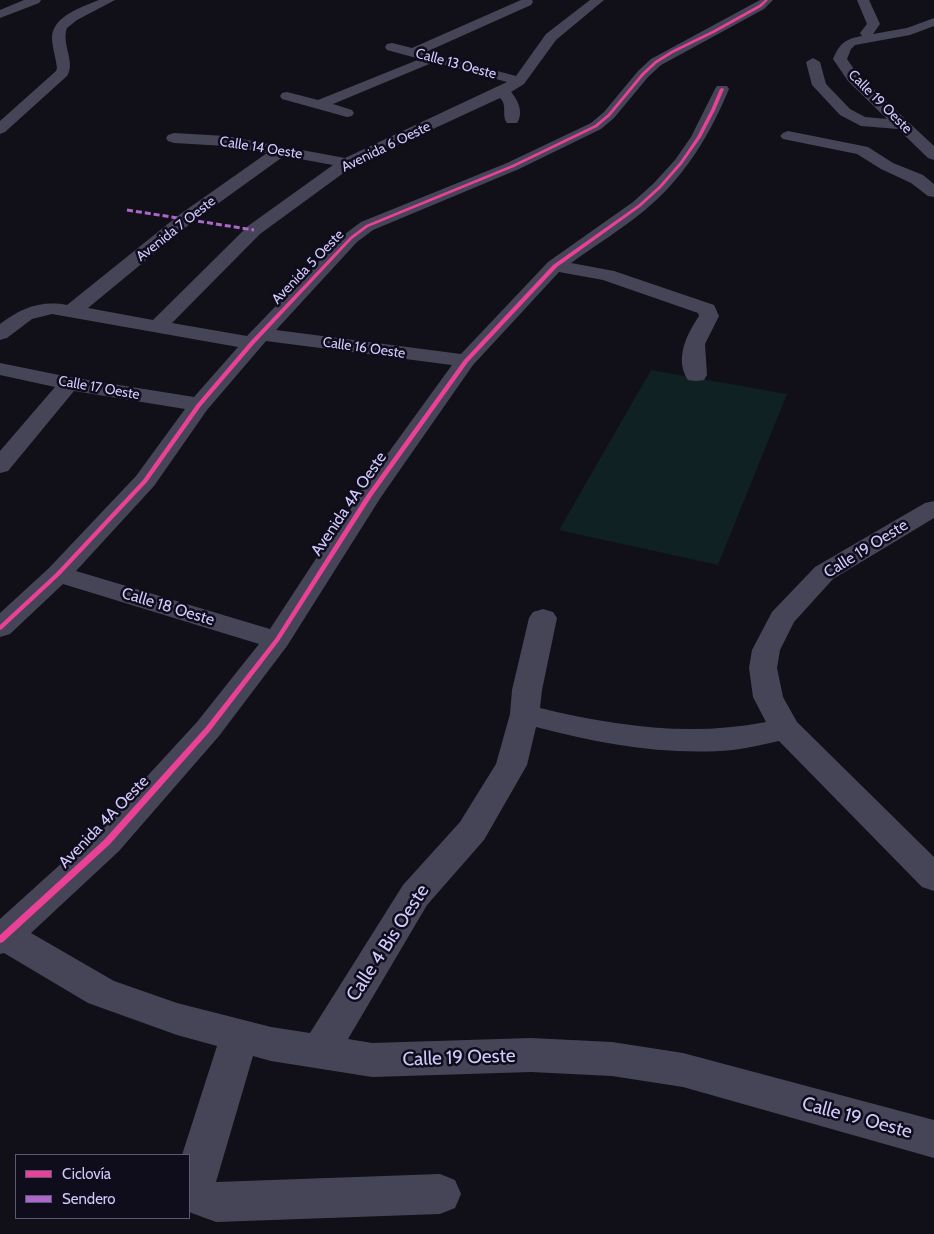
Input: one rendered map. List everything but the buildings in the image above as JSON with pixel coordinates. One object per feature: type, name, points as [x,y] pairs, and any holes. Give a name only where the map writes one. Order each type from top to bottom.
[{"type":"street","points":[[0,14],[35,0]]},
{"type":"street","points":[[0,129],[62,73],[64,68],[59,33],[62,25],[69,19],[109,0]]},
{"type":"street","name":"Avenida 6 Oeste","points":[[157,327],[254,230],[346,163],[501,92],[519,81],[551,37],[598,0]]},
{"type":"street","name":"Avenida 5 Oeste","points":[[6,616],[58,574],[145,481],[199,405],[257,339],[351,238],[367,226],[513,166],[596,126],[609,115],[643,74],[656,62],[736,20],[767,0]]},
{"type":"street","points":[[863,0],[874,24],[866,32],[869,38]]},
{"type":"street","points":[[414,52],[527,2]]},
{"type":"street","name":"Calle 19 Oeste","points":[[934,22],[910,31],[869,38],[848,44],[840,59],[853,78],[934,155]]},
{"type":"street","name":"Calle 13 Oeste","points":[[392,48],[414,52],[519,81]]},
{"type":"street","points":[[319,105],[433,58]]},
{"type":"street","points":[[813,62],[819,85],[845,112],[861,121],[903,125]]},
{"type":"street","points":[[375,67],[398,72]]},
{"type":"street","points":[[346,79],[368,84]]},
{"type":"street","name":"Avenida 4A Oeste","points":[[2,936],[108,842],[208,729],[277,640],[369,496],[466,361],[555,266],[639,206],[682,163],[699,136],[722,89]]},
{"type":"street","points":[[501,92],[512,102],[512,120]]},
{"type":"street","points":[[287,96],[347,113]]},
{"type":"street","points":[[788,136],[862,150],[887,166],[917,179],[934,192]]},
{"type":"street","name":"Calle 14 Oeste","points":[[174,138],[212,140],[282,150],[346,163]]},
{"type":"street","name":"Avenida 7 Oeste","points":[[72,311],[185,219],[282,150]]},
{"type":"street","points":[[555,266],[607,275],[707,309],[709,316],[693,342],[692,352],[696,375]]},
{"type":"street","name":"Calle 16 Oeste","points":[[0,334],[25,315],[52,308],[157,327],[466,361]]},
{"type":"street","name":"Calle 17 Oeste","points":[[0,369],[69,384],[199,405]]},
{"type":"street","points":[[0,466],[69,384]]},
{"type":"street","name":"Calle 19 Oeste","points":[[934,508],[824,573],[782,618],[766,650],[763,668],[768,697],[784,729],[934,878]]},
{"type":"street","name":"Calle 18 Oeste","points":[[58,574],[277,640]]},
{"type":"street","name":"Calle 4 Bis Oeste","points":[[320,1052],[415,895],[472,830],[511,765],[524,714],[527,690],[543,618]]},
{"type":"street","points":[[524,714],[592,731],[663,740],[734,740],[784,729]]},
{"type":"street","name":"Calle 19 Oeste","points":[[2,936],[101,992],[176,1019],[271,1044],[372,1060],[531,1055],[621,1060],[683,1070],[934,1139]]},
{"type":"street","points":[[240,1036],[194,1184],[199,1196],[216,1202],[440,1194]]},
{"type":"shaded area","points":[[651,370],[787,394],[718,565],[559,530]]},
{"type":"marked path","points":[[127,210],[254,230]]},
{"type":"cycle path","points":[[0,628],[58,574],[145,481],[199,405],[252,343],[351,238],[367,226],[513,166],[596,126],[609,115],[643,74],[656,62],[760,6],[767,0]]},
{"type":"cycle path","points":[[0,940],[107,842],[208,729],[277,640],[369,496],[466,361],[555,266],[639,206],[660,187],[681,163],[699,137],[722,89]]}]
